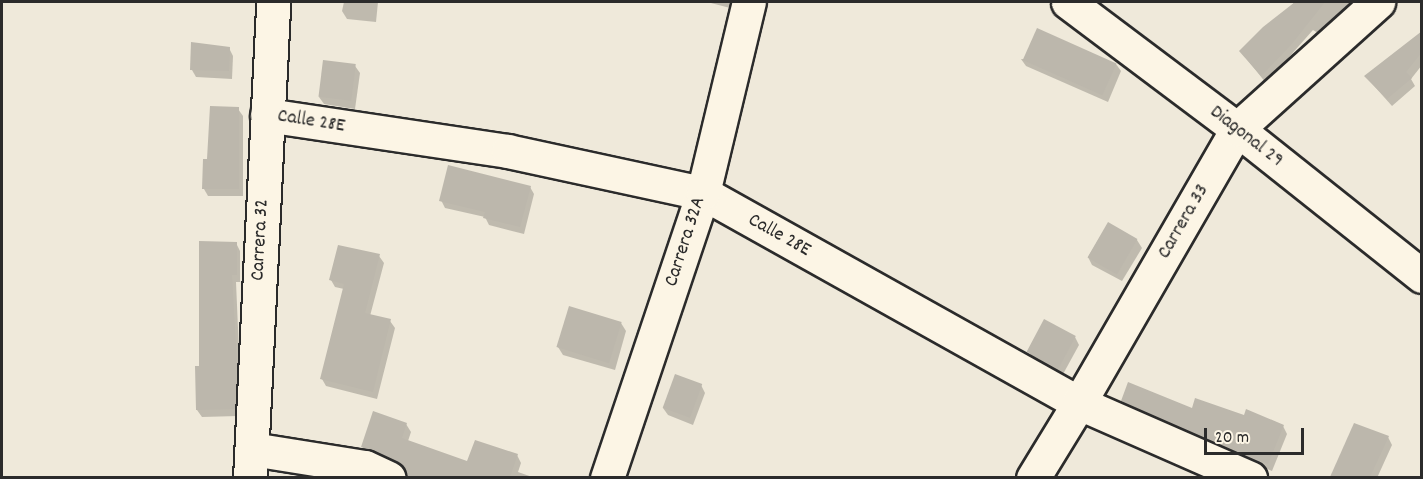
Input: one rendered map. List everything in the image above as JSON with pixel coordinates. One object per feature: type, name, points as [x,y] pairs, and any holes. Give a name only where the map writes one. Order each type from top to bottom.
[{"type":"street","name":"Carrera 32","points":[[251,463],[273,2]]},
{"type":"street","name":"Carrera 32A","points":[[607,477],[703,193],[749,2]]},
{"type":"street","name":"Carrera 33","points":[[1033,477],[1079,403],[1237,129],[1378,2]]},
{"type":"street","name":"Diagonal 29","points":[[1084,6],[1421,274]]},
{"type":"street","name":"Calle 28E","points":[[267,115],[508,152],[703,193],[1079,403],[1250,477]]},
{"type":"street","points":[[251,463],[365,467],[390,477]]},
{"type":"building","points":[[1295,2],[1325,2],[1291,45],[1261,76],[1239,51],[1263,27]]},
{"type":"building","points":[[1037,28],[1116,63],[1102,95],[1023,60]]},
{"type":"building","points":[[1422,31],[1422,52],[1406,72],[1412,78],[1387,99],[1364,76]]},
{"type":"building","points":[[191,42],[230,47],[229,71],[190,70]]},
{"type":"building","points":[[323,60],[356,64],[351,101],[318,97]]},
{"type":"building","points":[[210,106],[239,107],[239,189],[202,189],[203,159],[207,159]]},
{"type":"building","points":[[448,165],[531,186],[520,227],[483,218],[485,212],[439,201]]},
{"type":"building","points":[[1108,222],[1137,239],[1117,275],[1088,258]]},
{"type":"building","points":[[199,241],[237,242],[237,275],[232,275],[237,365],[235,409],[196,410],[195,366],[199,366]]},
{"type":"building","points":[[338,245],[380,254],[365,313],[391,319],[373,392],[320,379],[344,284],[329,280]]},
{"type":"building","points":[[569,306],[622,322],[609,363],[556,347]]},
{"type":"building","points":[[1044,319],[1076,336],[1058,369],[1027,352]]},
{"type":"building","points":[[675,374],[702,384],[690,418],[663,408]]},
{"type":"building","points":[[1128,382],[1192,408],[1195,398],[1244,415],[1246,409],[1284,425],[1268,464],[1121,401]]},
{"type":"building","points":[[373,411],[407,423],[402,438],[467,461],[475,440],[518,454],[510,477],[408,477],[405,468],[397,461],[361,447]]},
{"type":"building","points":[[1354,423],[1389,436],[1370,477],[1330,477]]}]
